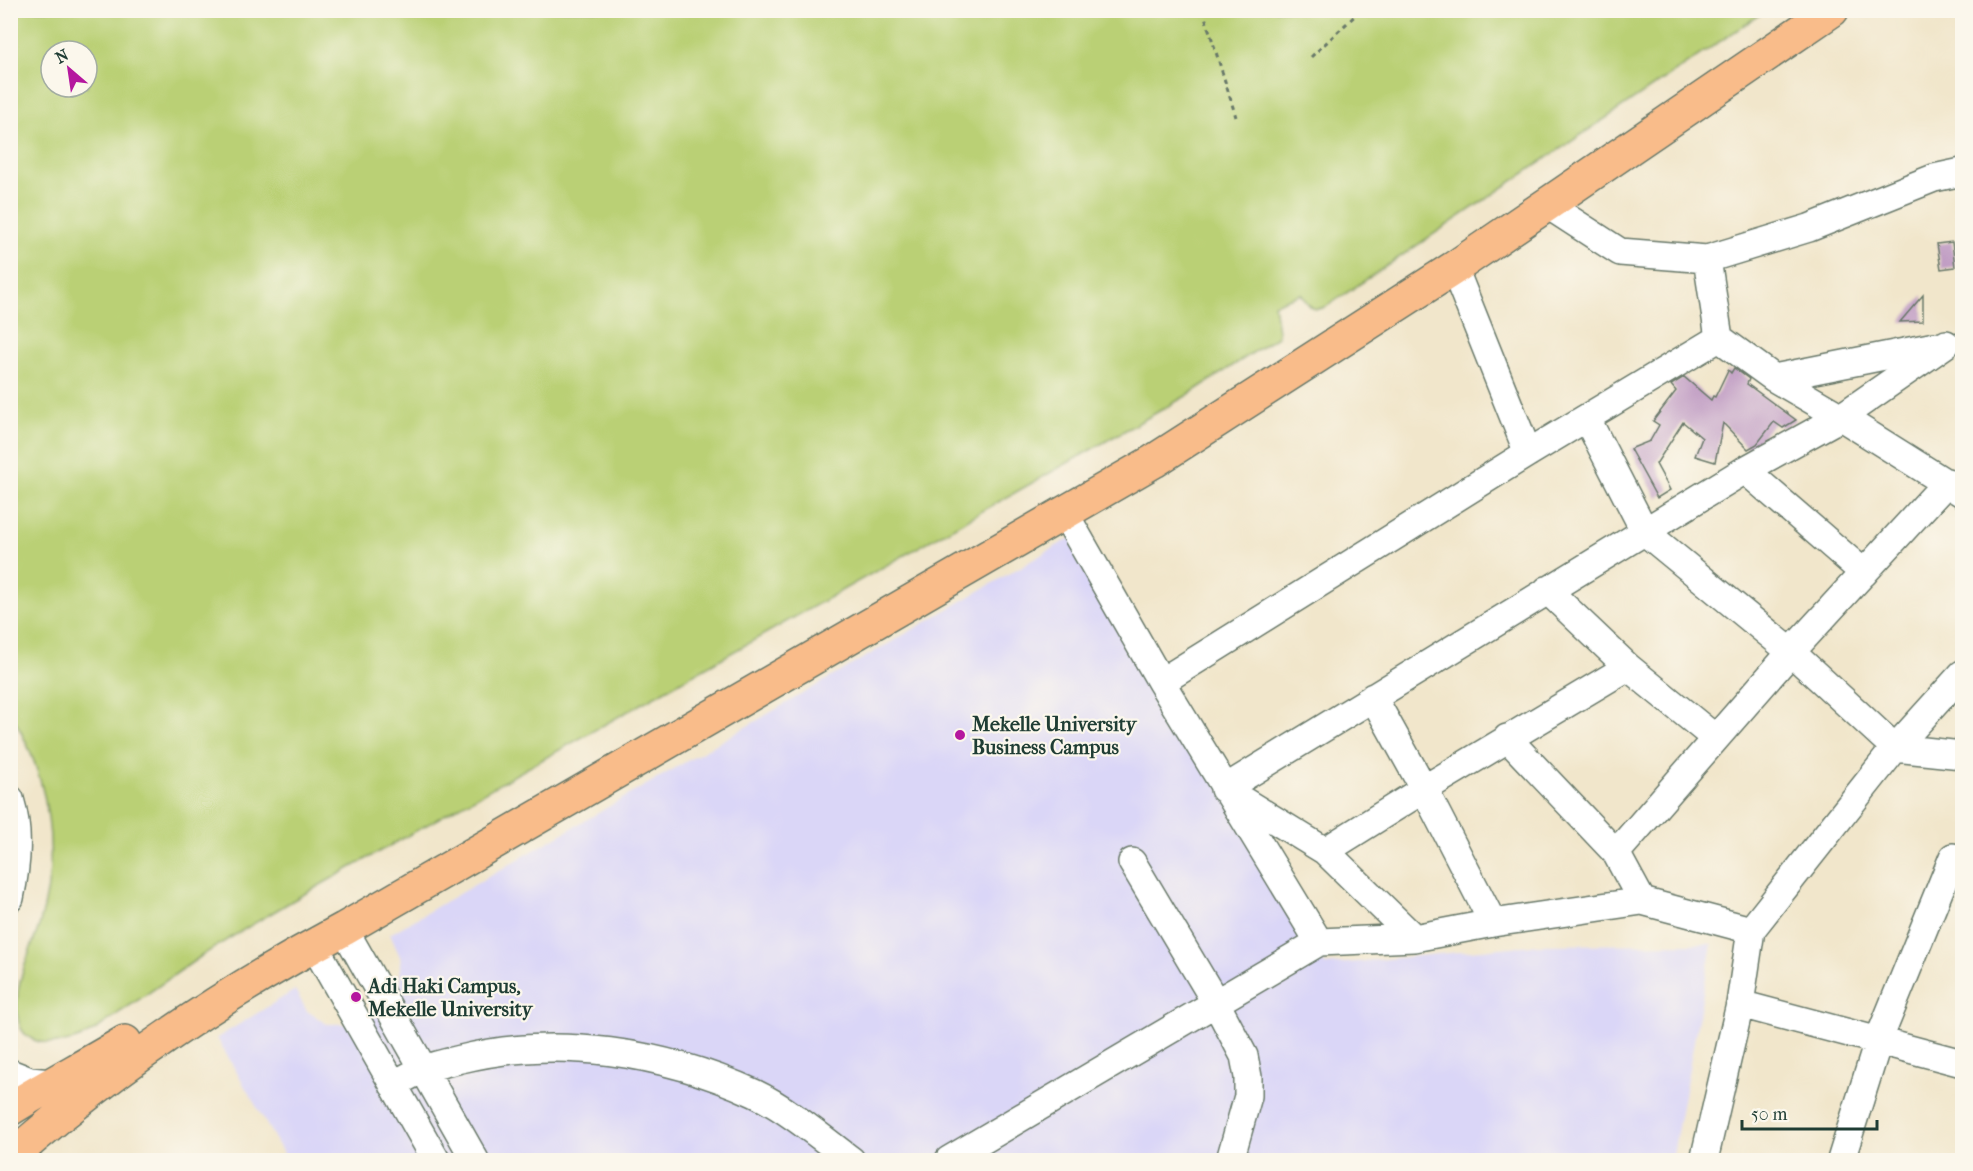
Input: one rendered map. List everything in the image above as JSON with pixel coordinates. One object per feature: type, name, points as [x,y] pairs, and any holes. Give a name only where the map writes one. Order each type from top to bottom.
[{"type":"main road","points":[[10,1109],[51,1083],[100,1057],[201,988],[249,959],[770,665],[1150,444],[1798,10]]},
{"type":"main road","points":[[10,1158],[84,1095],[124,1065],[262,974],[1154,461],[1246,404],[1306,362],[1454,268],[1832,10]]},
{"type":"street","points":[[1546,204],[1620,252],[1707,259],[1809,228],[1934,178],[1962,172]]},
{"type":"street","points":[[1616,853],[1791,652],[1864,573],[1954,488],[1774,378],[1719,338],[1707,259]]},
{"type":"street","points":[[1454,268],[1528,453]]},
{"type":"street","points":[[1161,682],[1528,453],[1719,338]]},
{"type":"street","points":[[1774,378],[1954,342]]},
{"type":"street","points":[[1224,789],[1745,470],[1841,417],[1954,342]]},
{"type":"street","points":[[1587,419],[1645,532],[1791,652],[1895,748],[1962,755]]},
{"type":"street","points":[[1745,470],[1864,573]]},
{"type":"street","points":[[1065,514],[1224,789],[1319,942]]},
{"type":"street","points":[[1547,590],[1628,667],[1715,738]]},
{"type":"street","points":[[1324,851],[1507,738],[1628,667]]},
{"type":"street","points":[[1704,1161],[1740,1004],[1751,930],[1895,748],[1962,674]]},
{"type":"street","points":[[1373,697],[1424,789],[1493,923]]},
{"type":"street","points":[[1507,738],[1616,853],[1642,901]]},
{"type":"street","points":[[1224,789],[1324,851],[1414,938]]},
{"type":"street","points":[[10,799],[17,833],[17,855],[10,898]]},
{"type":"street","points":[[1841,1161],[1879,1039],[1953,857],[1962,860]]},
{"type":"street","points":[[1132,862],[1244,1056],[1248,1077],[1248,1096],[1230,1161]]},
{"type":"street","points":[[949,1160],[1319,942],[1414,938],[1493,923],[1642,901],[1751,930]]},
{"type":"street","points":[[344,928],[475,1161]]},
{"type":"street","points":[[314,945],[436,1161]]},
{"type":"street","points":[[1740,1004],[1879,1039],[1962,1063]]},
{"type":"street","points":[[393,1084],[423,1070],[487,1052],[524,1048],[600,1049],[681,1067],[755,1094],[802,1124],[851,1161]]},
{"type":"street","points":[[10,1073],[30,1081],[51,1083]]},
{"type":"path","points":[[1203,10],[1236,117]]},
{"type":"path","points":[[1311,57],[1361,10]]},
{"type":"shaded area","name":"Mekelle University Business Campus","points":[[1072,537],[1325,965],[1532,945],[1712,944],[1672,1160],[287,1160],[217,1038],[295,990],[307,1011],[327,1024],[360,1024],[386,1009],[400,985],[401,959],[390,934]]},
{"type":"green space","points":[[11,10],[1765,10],[1327,306],[1314,309],[1301,294],[1274,304],[1277,337],[1186,396],[292,901],[203,955],[97,1029],[65,1042],[46,1043],[29,1037],[19,1023],[17,1011],[19,986],[39,926],[50,871],[48,816],[34,762],[10,712]]},
{"type":"building","points":[[1952,242],[1955,267],[1941,269],[1937,244]]},
{"type":"building","points":[[1923,295],[1923,321],[1900,322]]},
{"type":"building","points":[[1734,368],[1749,379],[1747,384],[1796,420],[1783,428],[1774,422],[1757,444],[1748,449],[1723,423],[1715,462],[1695,456],[1702,438],[1683,422],[1656,464],[1670,490],[1657,498],[1630,449],[1650,441],[1659,425],[1653,421],[1676,391],[1671,385],[1684,377],[1711,400],[1713,396],[1715,397],[1728,370],[1731,373]]},
{"type":"place","name":"Mekelle University Business Campus","points":[[960,735]]},
{"type":"place","name":"Adi Haki Campus, Mekelle University","points":[[356,997]]}]
